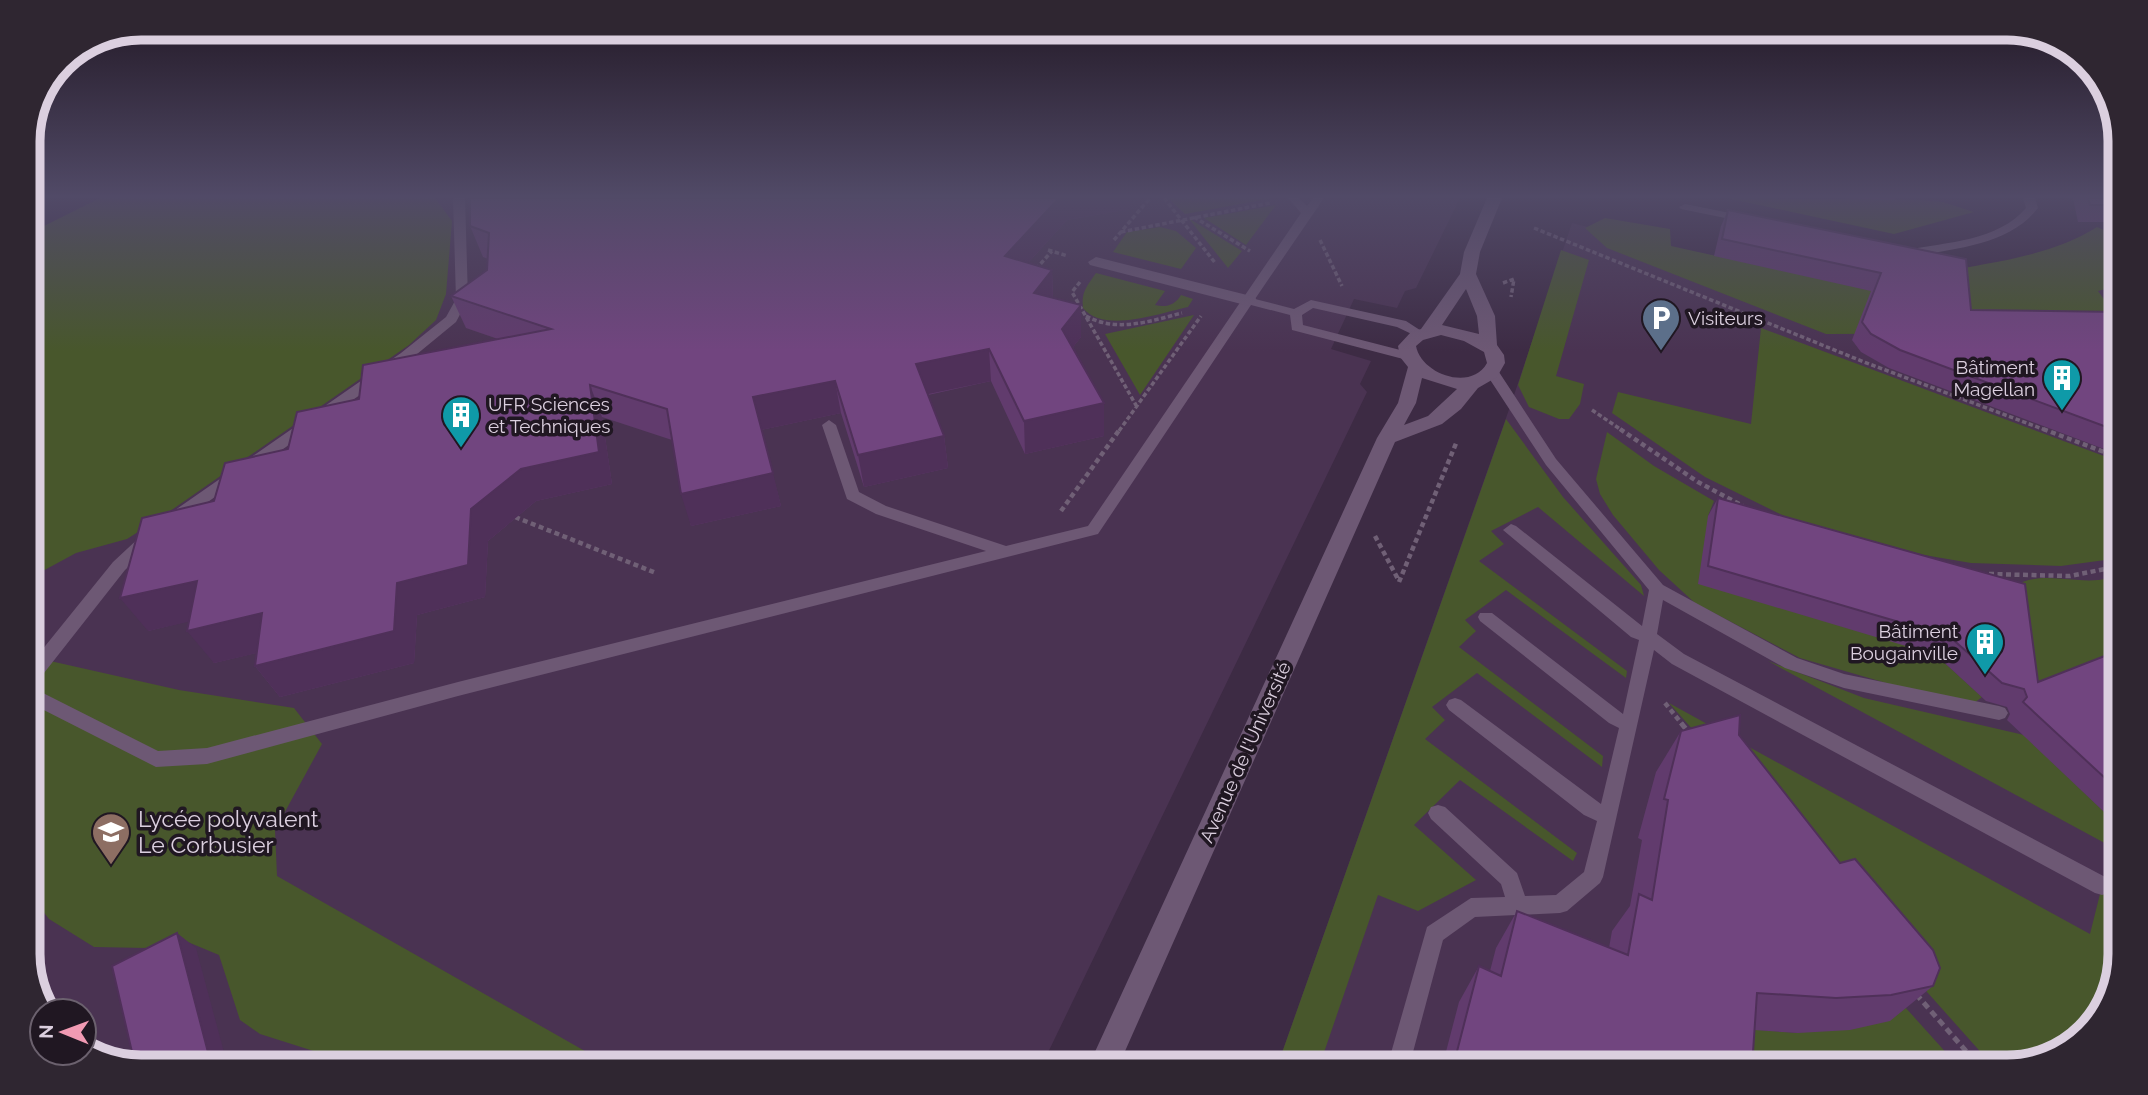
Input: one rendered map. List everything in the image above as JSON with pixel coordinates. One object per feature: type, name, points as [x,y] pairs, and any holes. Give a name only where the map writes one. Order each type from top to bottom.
[{"type":"street","points":[[1473,249],[1468,274],[1424,332],[1411,340],[1407,347],[1412,362],[1425,374],[1449,382],[1474,381]]},
{"type":"street","points":[[1096,262],[1249,301]]},
{"type":"street","points":[[1387,438],[1435,420],[1454,405],[1474,381],[1492,372],[1496,364],[1489,347],[1486,316],[1468,274]]},
{"type":"street","points":[[1424,332],[1454,331],[1467,334],[1489,347]]},
{"type":"street","name":"Avenue de l'Université","points":[[1108,1055],[1387,438],[1407,403],[1412,362]]},
{"type":"lane","points":[[40,665],[119,566],[160,528],[406,356],[451,319],[462,299],[461,249]]},
{"type":"lane","points":[[40,701],[156,759],[207,756],[458,689],[1093,530],[1282,249]]},
{"type":"lane","points":[[1898,252],[1912,255],[1937,249]]},
{"type":"lane","points":[[1249,301],[1296,313],[1311,304],[1401,324],[1424,332]]},
{"type":"lane","points":[[1296,313],[1297,327],[1412,362]]},
{"type":"lane","points":[[1492,372],[1551,461],[1657,589],[1791,663],[1844,681],[1999,713]]},
{"type":"lane","points":[[829,425],[852,495],[881,510],[1003,551]]},
{"type":"lane","points":[[1511,530],[1637,632],[1678,659],[2102,886]]},
{"type":"lane","points":[[1401,1055],[1434,934],[1471,908],[1560,904],[1593,877],[1639,684],[1657,589]]},
{"type":"lane","points":[[1486,617],[1615,718],[1629,724]]},
{"type":"lane","points":[[1455,705],[1591,809],[1608,817]]},
{"type":"lane","points":[[1438,813],[1510,880],[1518,906]]},
{"type":"path","points":[[1205,249],[1227,278]]},
{"type":"path","points":[[1324,249],[1342,287]]},
{"type":"path","points":[[1586,249],[1864,362],[2108,454]]},
{"type":"path","points":[[1032,275],[1050,250],[1069,256]]},
{"type":"path","points":[[1054,521],[1248,250],[1272,263]]},
{"type":"path","points":[[1072,292],[1136,406]]},
{"type":"path","points":[[1069,306],[1080,310],[1095,322],[1110,325],[1126,325],[1207,307]]},
{"type":"path","points":[[1592,410],[1698,482],[1754,511]]},
{"type":"path","points":[[515,517],[656,573]]},
{"type":"path","points":[[1976,573],[2070,576],[2108,568]]},
{"type":"path","points":[[1639,684],[1658,692],[1699,745]]},
{"type":"path","points":[[1908,984],[1970,1055]]},
{"type":"shaded area","points":[[48,249],[1435,249],[1416,288],[1405,291],[1397,308],[1354,299],[1331,349],[1371,361],[1360,384],[1367,392],[1047,1055],[128,1054],[98,1044],[98,997],[51,997],[40,960],[40,253]]},
{"type":"shaded area","points":[[1563,249],[1674,249],[1922,313],[2108,266],[2108,953],[2106,973],[2097,998],[2091,1010],[2073,1030],[2045,1047],[2006,1055],[1281,1055]]},
{"type":"green space","points":[[40,249],[450,249],[446,294],[436,320],[409,345],[127,539],[76,553],[40,572]]},
{"type":"green space","points":[[1115,249],[1195,249],[1181,269],[1113,252]]},
{"type":"green space","points":[[1213,249],[1242,251],[1228,268]]},
{"type":"green space","points":[[1610,249],[1685,249],[1934,304],[1941,272],[2047,249],[2108,249],[2108,288],[2098,291],[2108,305],[2108,333],[1826,334]]},
{"type":"green space","points":[[1561,250],[1589,260],[1556,376],[1584,384],[1580,404],[1569,419],[1559,419],[1529,407],[1518,385]]},
{"type":"green space","points":[[1096,273],[1165,291],[1155,305],[1170,305],[1181,295],[1193,299],[1188,307],[1148,317],[1104,320],[1092,316],[1083,308],[1084,293]]},
{"type":"green space","points":[[1194,315],[1140,395],[1105,334]]},
{"type":"green space","points":[[1761,328],[2108,458],[2108,560],[2061,566],[1971,563],[1924,555],[1786,517],[1705,477],[1612,413],[1618,392],[1751,424]]},
{"type":"green space","points":[[1506,419],[1563,497],[1641,585],[1644,596],[1538,507],[1491,531],[1504,544],[1479,561],[1627,671],[1626,678],[1506,590],[1465,620],[1476,631],[1459,647],[1603,756],[1602,767],[1477,673],[1432,707],[1445,720],[1425,739],[1577,853],[1573,861],[1460,780],[1414,825],[1476,880],[1418,911],[1378,895],[1323,1055],[1281,1055]]},
{"type":"green space","points":[[1607,432],[1654,466],[1714,501],[1708,516],[1936,655],[1982,697],[1969,707],[1800,658],[1695,603],[1659,570],[1613,515],[1600,494],[1596,479]]},
{"type":"green space","points":[[2043,578],[2101,580],[2108,578],[2108,661],[2041,686],[1993,642],[2014,587],[2032,579]]},
{"type":"green space","points":[[40,659],[179,690],[294,708],[322,744],[275,830],[277,876],[592,1055],[326,1055],[260,1034],[240,1020],[219,955],[183,940],[147,948],[94,947],[49,919],[40,907]]},
{"type":"green space","points":[[1768,661],[1864,698],[2024,735],[2108,816],[2108,845]]},
{"type":"green space","points":[[1669,703],[2090,934],[2102,886],[2108,891],[2106,973],[2091,1010],[2073,1030],[2045,1047],[2020,1054],[1983,1055]]},
{"type":"green space","points":[[2108,863],[2108,885],[2103,882]]},
{"type":"green space","points":[[1896,997],[1948,1055],[1720,1055],[1722,1027],[1798,1033]]},
{"type":"building","name":"UFR Sciences et Techniques","points":[[488,249],[1011,249],[1005,256],[1052,270],[1034,293],[1081,305],[1062,329],[1104,403],[1024,421],[989,349],[916,364],[944,436],[858,455],[835,381],[753,397],[773,473],[681,494],[667,409],[590,385],[599,452],[521,469],[471,509],[468,565],[397,583],[394,631],[255,666],[262,613],[187,631],[197,581],[120,598],[142,518],[214,501],[225,463],[288,449],[297,412],[359,399],[363,365],[551,329],[451,296],[487,270]]},
{"type":"building","points":[[1769,249],[1918,249],[1966,259],[1971,310],[2108,312],[2108,428],[1900,350],[1871,334],[1862,322],[1881,273]]},
{"type":"building","points":[[1718,498],[2025,584],[2038,682],[2108,655],[2108,781],[2023,702],[2027,697],[2024,689],[2002,683],[1950,637],[1708,566]]},
{"type":"building","points":[[1740,715],[1739,735],[1840,863],[1855,859],[1933,950],[1940,968],[1933,986],[1891,995],[1836,998],[1757,993],[1753,1055],[1456,1055],[1479,966],[1501,976],[1517,911],[1628,955],[1639,894],[1652,900],[1668,800],[1664,799],[1681,731]]},
{"type":"building","points":[[177,933],[209,1055],[133,1054],[112,966]]},
{"type":"place","name":"Visiteurs","points":[[1661,352]]},
{"type":"place","name":"Bâtiment Magellan","points":[[2062,412]]},
{"type":"place","name":"UFR Sciences et Techniques","points":[[461,449]]},
{"type":"place","name":"Bâtiment Bougainville","points":[[1985,676]]},
{"type":"place","name":"Lycée polyvalent Le Corbusier","points":[[111,866]]}]
